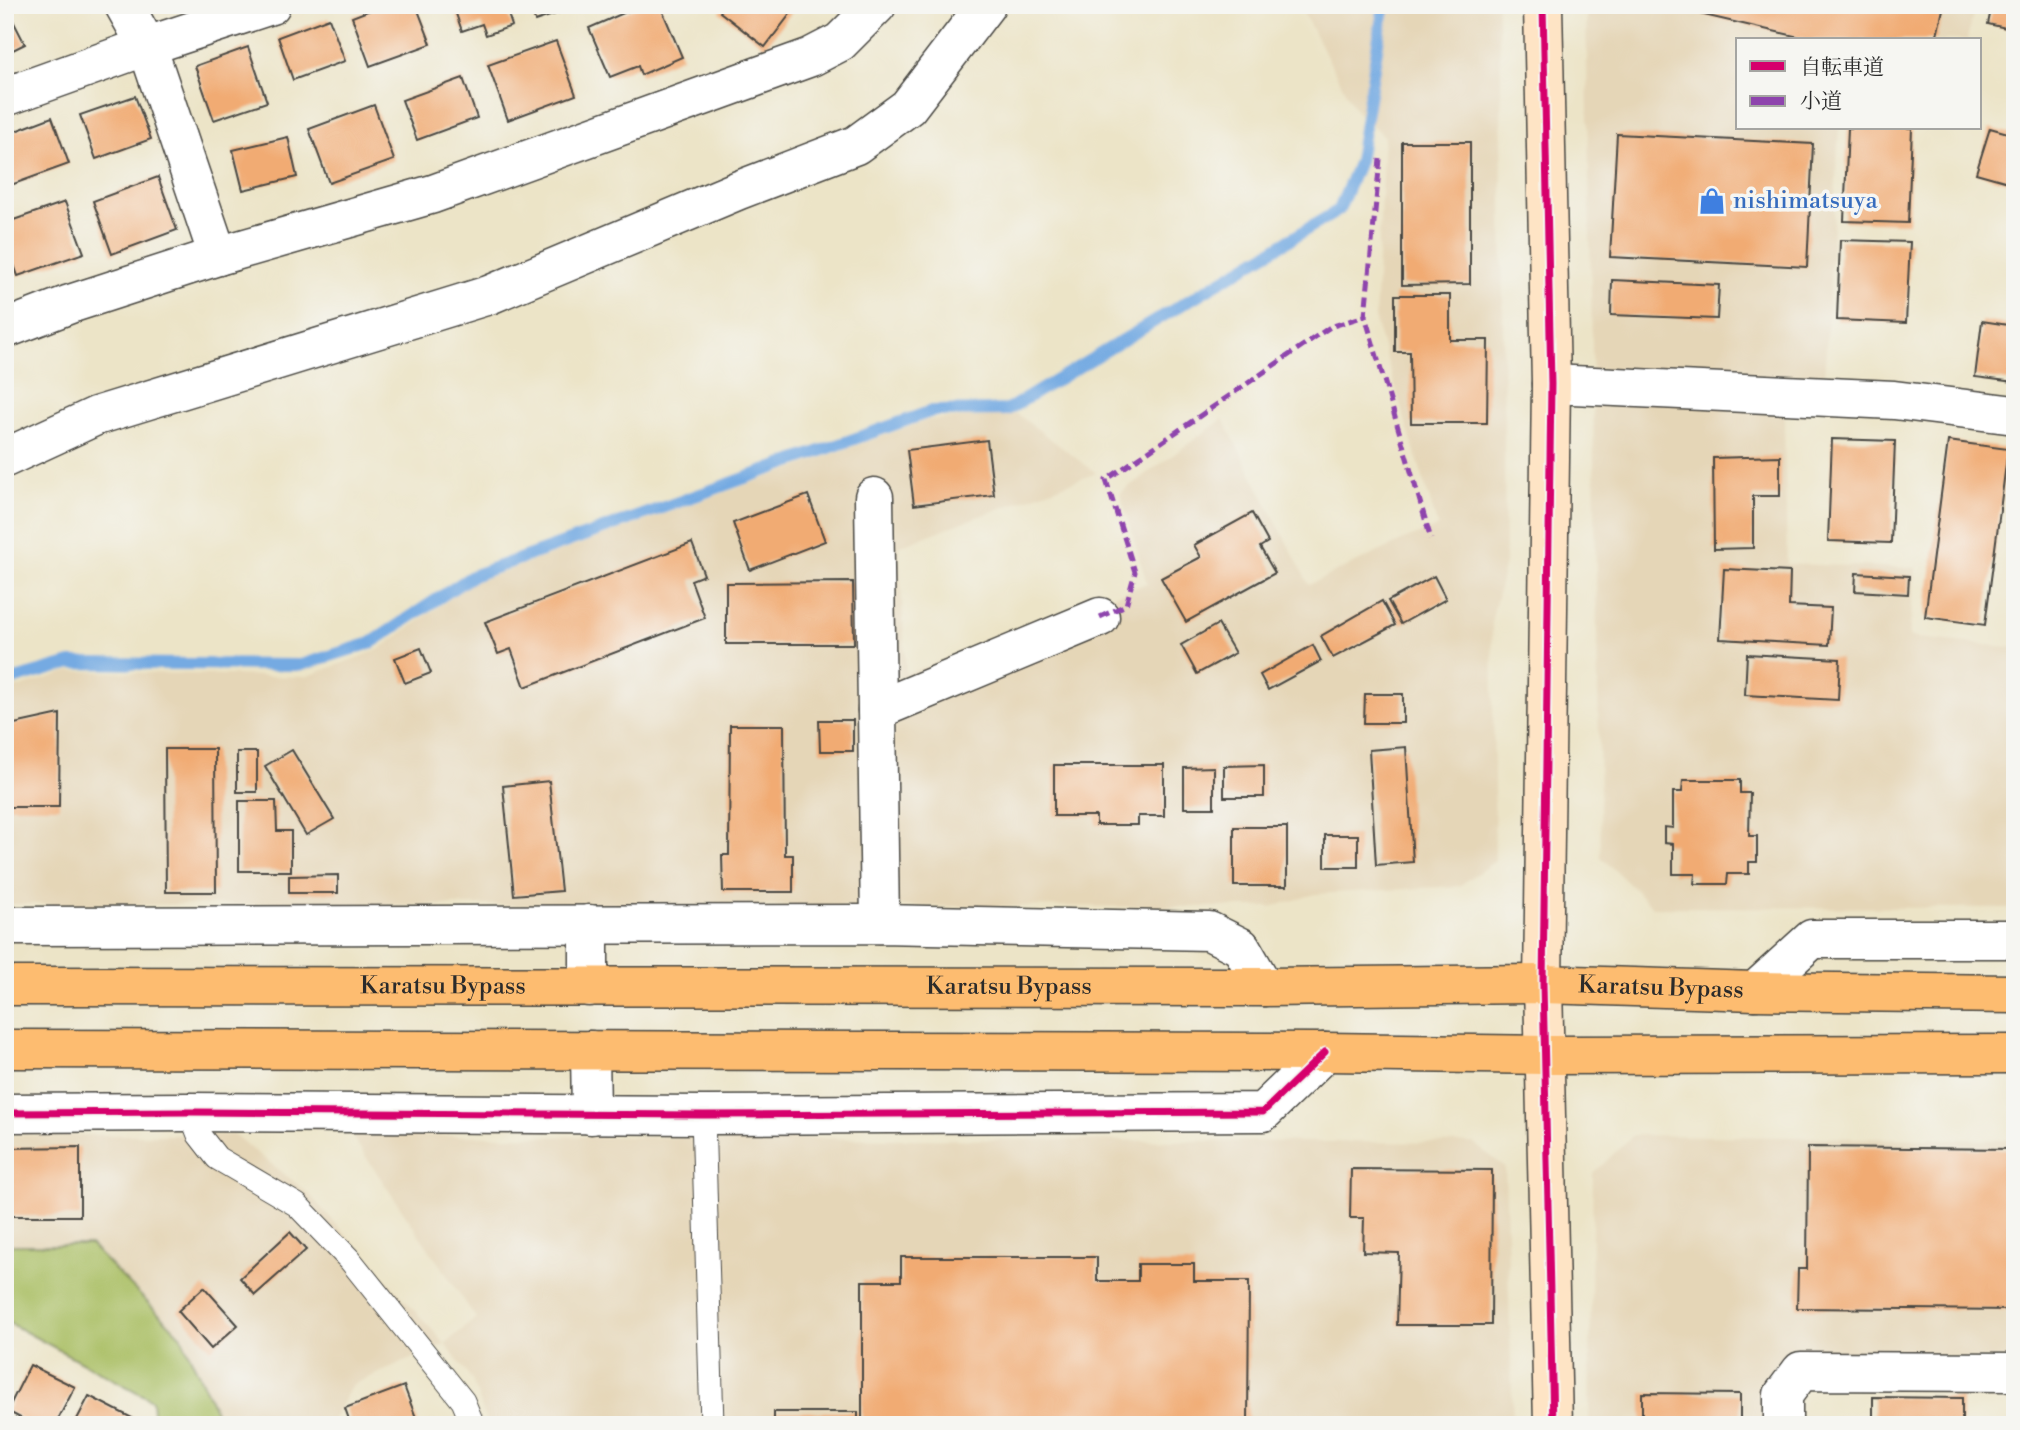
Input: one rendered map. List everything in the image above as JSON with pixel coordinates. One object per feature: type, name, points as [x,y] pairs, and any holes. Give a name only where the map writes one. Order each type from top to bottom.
[{"type":"highway","name":"Karatsu Bypass","points":[[5,986],[1264,987],[1543,984],[1755,991],[2015,993]]},
{"type":"highway","points":[[5,1049],[1325,1052],[1544,1055],[2015,1054]]},
{"type":"street","points":[[124,5],[147,46],[218,256]]},
{"type":"street","points":[[5,97],[271,5]]},
{"type":"street","points":[[5,458],[96,416],[489,295],[739,190],[856,145],[908,107],[986,5]]},
{"type":"street","points":[[1543,5],[1551,384],[1543,984],[1553,1425]]},
{"type":"street","points":[[5,329],[70,304],[218,256],[433,194],[811,57],[840,42],[863,10]]},
{"type":"street","points":[[1551,384],[1894,400],[2015,415]]},
{"type":"street","points":[[874,497],[880,924]]},
{"type":"street","points":[[877,710],[1100,617]]},
{"type":"street","points":[[5,926],[880,924],[1209,931],[1241,947],[1264,987]]},
{"type":"street","points":[[589,925],[589,987]]},
{"type":"street","points":[[1755,991],[1812,939],[2015,939]]},
{"type":"street","points":[[590,1050],[591,1115]]},
{"type":"street","points":[[5,1113],[703,1115],[1263,1112],[1325,1052]]},
{"type":"street","points":[[1783,1425],[1783,1395],[1801,1371],[2015,1372]]},
{"type":"lane","points":[[190,1112],[199,1135],[217,1158],[297,1205],[350,1260],[463,1401],[473,1425]]},
{"type":"lane","points":[[703,1115],[712,1425]]},
{"type":"shaded area","points":[[1299,5],[1497,5],[1501,74],[1505,563],[1492,618],[1495,861],[1459,886],[1315,894],[1271,907],[5,904],[5,692],[70,671],[305,677],[378,650],[472,583],[928,420],[1017,414],[1096,473],[899,546],[906,674],[1147,583],[1120,493],[1223,419],[1309,585],[1406,539],[1438,527],[1375,321],[1384,136],[1356,111]]},
{"type":"shaded area","points":[[1586,5],[1975,5],[1967,38],[1736,38],[1736,130],[1839,130],[1824,379],[1783,377],[1787,564],[1916,568],[1909,637],[2015,648],[2015,908],[1653,907],[1601,857]]},
{"type":"shaded area","points":[[5,1135],[234,1135],[307,1192],[445,1344],[352,1385],[330,1425],[222,1425],[181,1336],[90,1245],[5,1245]]},
{"type":"shaded area","points":[[351,1135],[1473,1143],[1505,1167],[1513,1425],[488,1425],[472,1380],[445,1344],[476,1318]]},
{"type":"shaded area","points":[[1633,1135],[2015,1140],[2015,1359],[1806,1357],[1795,1425],[1589,1425],[1593,1174]]},
{"type":"green space","points":[[5,1245],[90,1245],[181,1336],[222,1425],[154,1425],[152,1400],[5,1321]]},
{"type":"building","points":[[5,5],[25,44],[5,54]]},
{"type":"building","points":[[383,5],[416,5],[431,44],[370,66],[352,17]]},
{"type":"building","points":[[453,5],[505,5],[512,26],[486,35],[482,24],[462,31]]},
{"type":"building","points":[[529,5],[580,5],[580,6],[535,21]]},
{"type":"building","points":[[642,5],[660,5],[682,57],[641,75],[638,66],[610,77],[589,28]]},
{"type":"building","points":[[725,5],[789,5],[794,9],[765,47],[720,12]]},
{"type":"building","points":[[1692,5],[1944,5],[1936,38],[1803,38],[1691,12]]},
{"type":"building","points":[[1992,5],[2015,5],[2015,30],[1988,24]]},
{"type":"building","points":[[329,18],[345,61],[293,80],[278,37]]},
{"type":"building","points":[[556,41],[576,95],[508,120],[488,65]]},
{"type":"building","points":[[248,47],[267,102],[214,120],[195,66]]},
{"type":"building","points":[[463,78],[477,118],[417,140],[402,100]]},
{"type":"building","points":[[135,96],[151,139],[96,159],[80,115]]},
{"type":"building","points":[[374,105],[394,160],[329,183],[309,129]]},
{"type":"building","points":[[52,117],[69,164],[11,185],[5,168],[5,135]]},
{"type":"building","points":[[1990,128],[2015,135],[2015,184],[1976,173]]},
{"type":"building","points":[[1848,130],[1912,130],[1908,223],[1844,221]]},
{"type":"building","name":"nishimatsuya","points":[[1617,134],[1813,144],[1807,267],[1610,257]]},
{"type":"building","points":[[288,137],[297,177],[243,190],[233,150]]},
{"type":"building","points":[[1402,142],[1470,142],[1470,284],[1402,285]]},
{"type":"building","points":[[158,177],[177,230],[112,254],[93,201]]},
{"type":"building","points":[[65,202],[84,253],[18,276],[5,239],[5,223]]},
{"type":"building","points":[[1840,240],[1910,242],[1906,323],[1837,320]]},
{"type":"building","points":[[1612,280],[1719,285],[1717,319],[1611,315]]},
{"type":"building","points":[[1395,295],[1450,295],[1450,340],[1488,340],[1487,423],[1411,423],[1410,352],[1395,352]]},
{"type":"building","points":[[1982,321],[2015,326],[2015,382],[1975,377]]},
{"type":"building","points":[[1832,439],[1895,441],[1891,543],[1828,541]]},
{"type":"building","points":[[987,440],[994,495],[914,505],[907,450]]},
{"type":"building","points":[[1948,441],[2008,449],[1985,625],[1925,617]]},
{"type":"building","points":[[1780,456],[1780,496],[1753,496],[1753,548],[1714,549],[1713,458]]},
{"type":"building","points":[[808,495],[825,541],[750,570],[733,523]]},
{"type":"building","points":[[1252,513],[1268,542],[1260,547],[1275,573],[1186,622],[1161,578],[1201,557],[1194,545]]},
{"type":"building","points":[[692,543],[704,575],[691,580],[705,618],[525,687],[511,649],[498,654],[485,622]]},
{"type":"building","points":[[1724,569],[1790,572],[1789,606],[1831,608],[1829,645],[1720,639]]},
{"type":"building","points":[[1856,573],[1909,576],[1908,594],[1855,591]]},
{"type":"building","points":[[1434,576],[1446,599],[1401,624],[1388,601]]},
{"type":"building","points":[[853,582],[854,644],[726,644],[726,583]]},
{"type":"building","points":[[1382,601],[1395,625],[1333,658],[1321,636]]},
{"type":"building","points":[[1218,624],[1235,653],[1197,674],[1181,645]]},
{"type":"building","points":[[1313,645],[1321,661],[1268,690],[1260,675]]},
{"type":"building","points":[[421,648],[431,673],[405,683],[395,658]]},
{"type":"building","points":[[1747,654],[1840,659],[1838,700],[1745,695]]},
{"type":"building","points":[[1365,694],[1403,694],[1403,723],[1364,723]]},
{"type":"building","points":[[60,714],[59,807],[5,807],[5,726]]},
{"type":"building","points":[[819,720],[853,720],[853,751],[820,751]]},
{"type":"building","points":[[730,725],[784,725],[785,855],[793,855],[793,892],[723,892],[722,855],[729,855]]},
{"type":"building","points":[[1406,747],[1413,862],[1376,865],[1369,750]]},
{"type":"building","points":[[165,749],[215,749],[216,892],[166,892]]},
{"type":"building","points":[[292,750],[334,819],[306,835],[265,766]]},
{"type":"building","points":[[237,752],[257,752],[257,792],[237,792]]},
{"type":"building","points":[[1054,765],[1164,765],[1164,816],[1138,816],[1138,825],[1096,825],[1096,816],[1054,816]]},
{"type":"building","points":[[1264,765],[1264,797],[1224,797],[1224,766]]},
{"type":"building","points":[[1214,767],[1214,808],[1184,808],[1184,768]]},
{"type":"building","points":[[1683,780],[1740,780],[1740,793],[1750,793],[1749,836],[1757,836],[1757,862],[1749,862],[1749,874],[1728,874],[1727,884],[1694,884],[1695,874],[1673,874],[1673,844],[1664,843],[1664,827],[1673,828],[1673,792],[1682,792]]},
{"type":"building","points":[[549,781],[561,891],[514,895],[503,786]]},
{"type":"building","points":[[239,801],[276,801],[277,831],[291,831],[291,871],[239,871]]},
{"type":"building","points":[[1234,827],[1287,827],[1287,886],[1234,886]]},
{"type":"building","points":[[1325,835],[1358,835],[1358,867],[1325,867]]},
{"type":"building","points":[[338,875],[338,893],[289,893],[289,876]]},
{"type":"building","points":[[80,1147],[80,1216],[5,1216],[5,1148]]},
{"type":"building","points":[[1808,1147],[2015,1149],[2015,1310],[1797,1308],[1798,1269],[1807,1269]]},
{"type":"building","points":[[1351,1169],[1492,1170],[1491,1325],[1397,1325],[1399,1253],[1363,1252],[1364,1218],[1350,1218]]},
{"type":"building","points":[[290,1232],[306,1250],[255,1295],[240,1278]]},
{"type":"building","points":[[901,1257],[1097,1257],[1097,1281],[1138,1281],[1138,1264],[1194,1264],[1194,1281],[1249,1281],[1248,1425],[862,1425],[862,1281],[901,1281]]},
{"type":"building","points":[[204,1287],[238,1325],[211,1349],[178,1311]]},
{"type":"building","points":[[30,1365],[75,1387],[55,1425],[34,1425],[7,1411]]},
{"type":"building","points":[[404,1386],[418,1423],[351,1425],[345,1408]]},
{"type":"building","points":[[1642,1393],[1740,1394],[1740,1422],[1751,1422],[1751,1425],[1642,1425]]},
{"type":"building","points":[[89,1396],[132,1418],[129,1425],[74,1425]]},
{"type":"building","points":[[1873,1397],[1962,1398],[1962,1425],[1873,1425]]},
{"type":"building","points":[[774,1412],[858,1412],[858,1425],[774,1425]]},
{"type":"waterway","points":[[5,682],[71,663],[301,665],[371,643],[472,576],[932,411],[1007,410],[1339,210],[1359,161],[1384,5]]},
{"type":"marked path","points":[[1380,159],[1365,316],[1431,539]]},
{"type":"marked path","points":[[1100,617],[1126,605],[1135,572],[1106,480],[1330,327],[1365,316]]},
{"type":"cycle path","points":[[1543,5],[1551,384],[1543,984],[1553,1425]]},
{"type":"cycle path","points":[[5,1113],[703,1115],[1263,1112],[1325,1052]]},
{"type":"place","name":"nishimatsuya","points":[[1712,201]]}]
